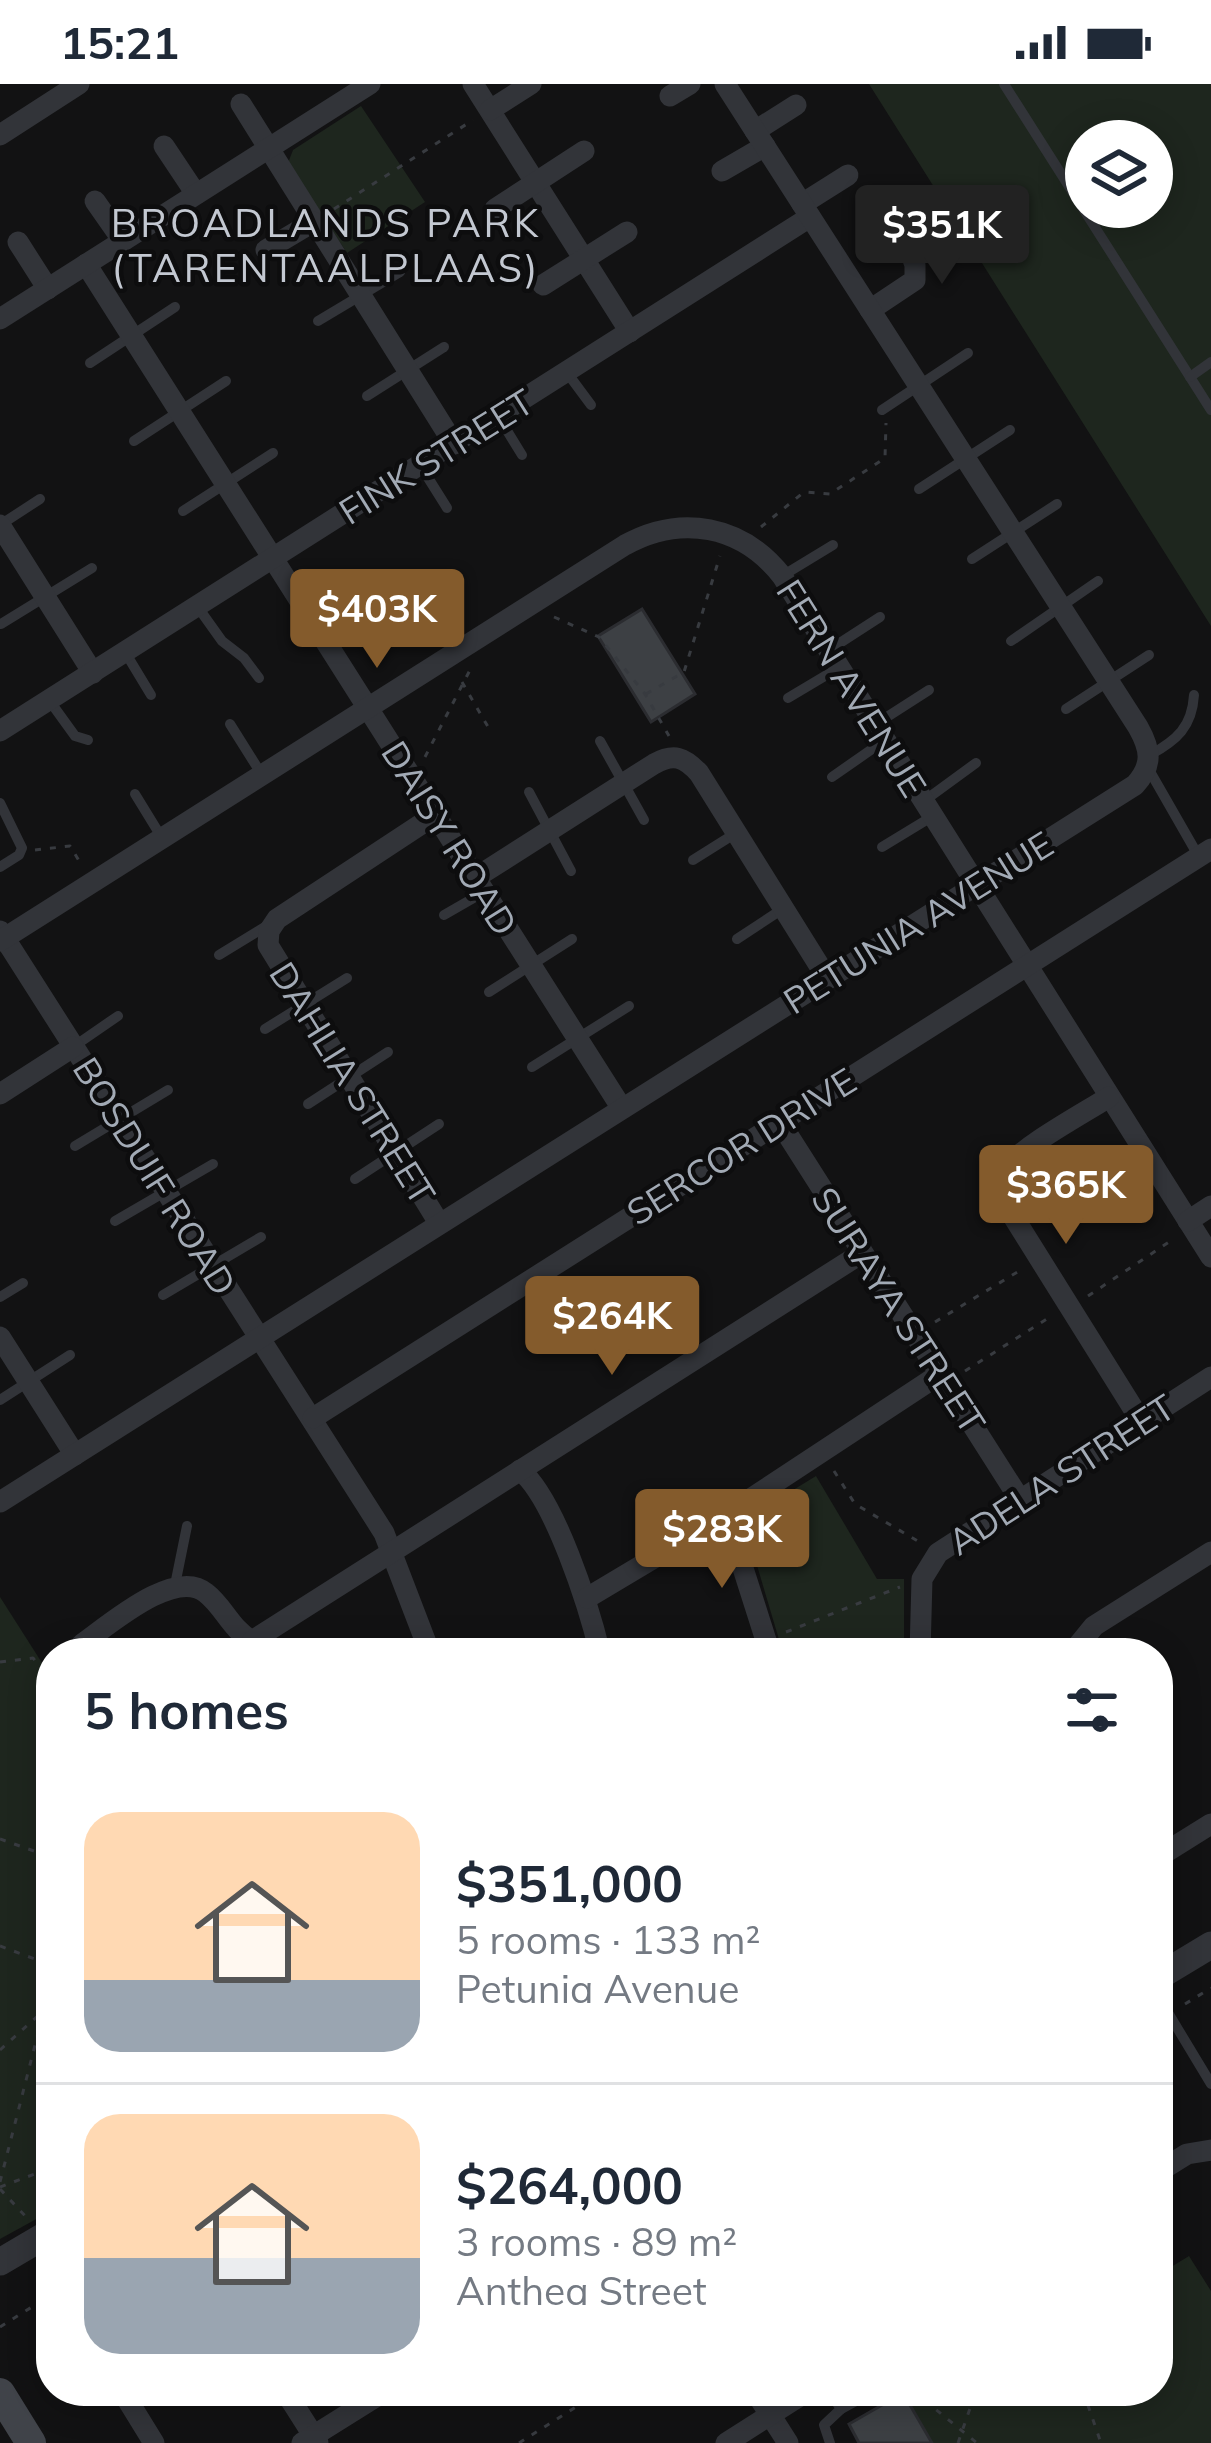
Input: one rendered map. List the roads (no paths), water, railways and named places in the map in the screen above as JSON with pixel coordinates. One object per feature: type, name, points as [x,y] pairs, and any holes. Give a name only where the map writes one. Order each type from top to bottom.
[{"type":"main road","points":[[0,2393],[32,2443]]},
{"type":"street","points":[[0,135],[80,84]]},
{"type":"street","points":[[0,319],[267,149],[338,93],[370,84]]},
{"type":"street","points":[[473,84],[630,332]]},
{"type":"street","points":[[490,110],[531,84]]},
{"type":"street","points":[[670,96],[690,84]]},
{"type":"street","points":[[725,84],[1108,681],[1146,742],[1149,761]]},
{"type":"street","points":[[241,104],[454,444]]},
{"type":"street","points":[[722,171],[796,106]]},
{"type":"street","points":[[164,146],[196,194]]},
{"type":"street","points":[[494,209],[584,151]]},
{"type":"street","name":"FINK STREET","points":[[0,731],[568,374],[806,211],[848,175]]},
{"type":"street","points":[[95,200],[123,241]]},
{"type":"street","points":[[266,250],[314,222]]},
{"type":"street","points":[[870,310],[915,280],[915,265],[900,222]]},
{"type":"street","points":[[543,285],[627,232]]},
{"type":"street","points":[[17,242],[48,289]]},
{"type":"street","name":"DAISY ROAD","points":[[86,264],[621,1107]]},
{"type":"street","points":[[0,525],[93,673]]},
{"type":"street","name":"FERN AVENUE","points":[[367,708],[655,530],[686,526],[735,537],[761,552],[782,576],[1211,1257]]},
{"type":"street","points":[[1,936],[367,708]]},
{"type":"street","points":[[480,885],[550,830],[625,782],[667,757],[682,758],[699,773],[827,978]]},
{"type":"street","name":"PETUNIA AVENUE","points":[[0,1502],[977,886],[1135,784],[1149,761]]},
{"type":"street","name":"DAHLIA STREET","points":[[436,815],[277,919],[269,931],[268,945],[439,1223]]},
{"type":"street","name":"SERCOR DRIVE","points":[[313,1418],[1205,853]]},
{"type":"street","name":"BOSDUIF ROAD","points":[[1,936],[313,1418]]},
{"type":"street","points":[[0,1094],[73,1047]]},
{"type":"street","points":[[1109,1097],[1018,1156],[1005,1171],[1003,1197],[1141,1421]]},
{"type":"street","name":"SURAYA STREET","points":[[778,1121],[1019,1498]]},
{"type":"street","points":[[1188,1221],[1211,1206]]},
{"type":"street","points":[[264,1638],[862,1252]]},
{"type":"street","points":[[0,1337],[75,1455]]},
{"type":"street","points":[[587,1598],[726,1515],[940,1374]]},
{"type":"street","name":"ADELA STREET","points":[[920,1638],[922,1580],[938,1553],[1211,1377]]},
{"type":"street","points":[[313,1418],[393,1551],[425,1638]]},
{"type":"street","points":[[520,1470],[539,1486],[587,1598],[596,1638]]},
{"type":"street","points":[[726,1515],[766,1638]]},
{"type":"street","points":[[1084,1638],[1094,1626],[1211,1552]]},
{"type":"street","points":[[91,1638],[175,1585],[206,1592],[243,1638]]},
{"type":"street","points":[[1173,1848],[1211,1824]]},
{"type":"street","points":[[1173,1968],[1211,1945]]},
{"type":"street","points":[[1173,2163],[1187,2154],[1211,2150]]},
{"type":"street","points":[[0,2262],[36,2241]]},
{"type":"street","points":[[131,2406],[154,2443]]},
{"type":"street","points":[[293,2406],[311,2440],[362,2406]]},
{"type":"street","points":[[764,2406],[788,2443]]},
{"type":"street","points":[[727,2443],[784,2406]]},
{"type":"lane","points":[[1004,84],[1211,410]]},
{"type":"lane","points":[[318,320],[400,272]]},
{"type":"lane","points":[[90,363],[175,307]]},
{"type":"lane","points":[[367,396],[444,347]]},
{"type":"lane","points":[[882,410],[968,353]]},
{"type":"lane","points":[[1190,377],[1211,362]]},
{"type":"lane","points":[[568,374],[591,405]]},
{"type":"lane","points":[[134,441],[226,381]]},
{"type":"lane","points":[[498,416],[522,455]]},
{"type":"lane","points":[[919,489],[1010,430]]},
{"type":"lane","points":[[183,511],[273,453]]},
{"type":"lane","points":[[420,465],[448,508]]},
{"type":"lane","points":[[0,525],[40,500]]},
{"type":"lane","points":[[972,559],[1057,504]]},
{"type":"lane","points":[[782,576],[833,545]]},
{"type":"lane","points":[[1,624],[92,568]]},
{"type":"lane","points":[[1011,641],[1098,580]]},
{"type":"lane","points":[[197,607],[259,678]]},
{"type":"lane","points":[[788,698],[880,616]]},
{"type":"lane","points":[[125,652],[151,695]]},
{"type":"lane","points":[[1066,709],[1149,655]]},
{"type":"lane","points":[[832,778],[929,690]]},
{"type":"lane","points":[[1194,694],[1190,722],[1183,733],[1149,761],[1205,853]]},
{"type":"lane","points":[[49,700],[75,736],[88,740]]},
{"type":"lane","points":[[230,724],[262,775]]},
{"type":"lane","points":[[600,741],[644,820]]},
{"type":"lane","points":[[882,847],[976,764]]},
{"type":"lane","points":[[530,792],[572,871]]},
{"type":"lane","points":[[135,794],[162,838]]},
{"type":"lane","points":[[0,803],[22,851],[0,867]]},
{"type":"lane","points":[[693,860],[737,833]]},
{"type":"lane","points":[[444,915],[480,885]]},
{"type":"lane","points":[[737,939],[784,908]]},
{"type":"lane","points":[[219,955],[277,919]]},
{"type":"lane","points":[[488,992],[572,939]]},
{"type":"lane","points":[[265,1030],[346,978]]},
{"type":"lane","points":[[532,1067],[628,1006]]},
{"type":"lane","points":[[73,1047],[118,1016]]},
{"type":"lane","points":[[308,1104],[388,1052]]},
{"type":"lane","points":[[75,1146],[168,1090]]},
{"type":"lane","points":[[356,1179],[439,1124]]},
{"type":"lane","points":[[115,1221],[213,1164]]},
{"type":"lane","points":[[163,1295],[262,1237]]},
{"type":"lane","points":[[0,1297],[23,1283]]},
{"type":"lane","points":[[0,1400],[70,1354]]},
{"type":"lane","points":[[175,1585],[187,1526]]},
{"type":"lane","points":[[1173,2021],[1211,2084]]},
{"type":"lane","points":[[830,2443],[824,2425],[846,2406]]},
{"type":"district","name":"BROADLANDS PARK (TARENTAALPLAAS)","points":[[326,244]]}]
